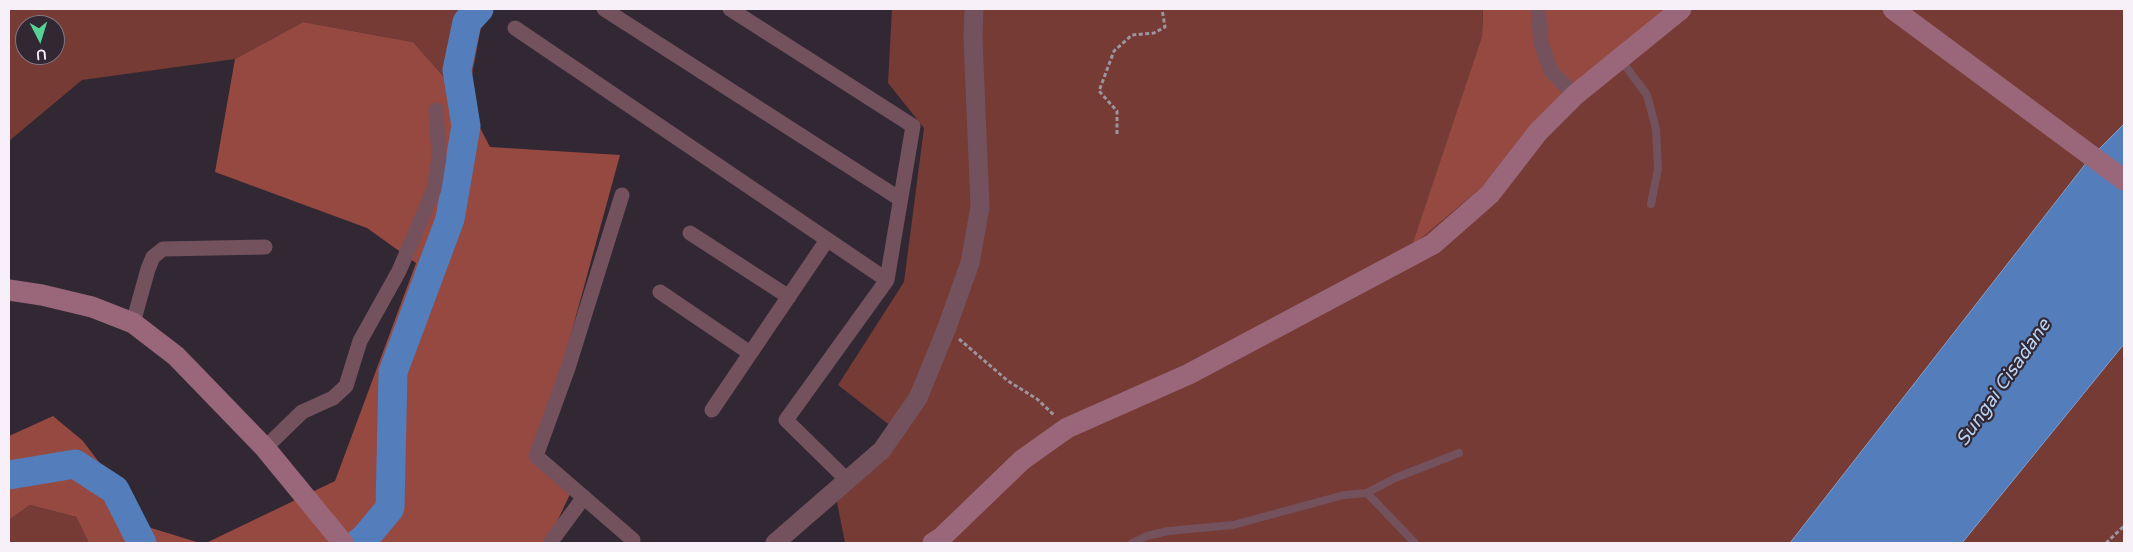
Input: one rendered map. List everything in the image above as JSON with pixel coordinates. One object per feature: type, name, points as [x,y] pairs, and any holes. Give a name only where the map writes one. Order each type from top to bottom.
[{"type":"main road","points":[[933,543],[941,538],[1022,460],[1067,428],[1189,374],[1433,244],[1490,194],[1538,132],[1575,95],[1681,9]]},
{"type":"main road","points":[[1893,9],[2124,180]]},
{"type":"main road","points":[[9,290],[42,295],[92,307],[133,323],[176,356],[265,448],[343,543]]},
{"type":"street","points":[[604,9],[900,199]]},
{"type":"street","points":[[730,9],[913,126],[887,280],[786,420],[848,481]]},
{"type":"street","points":[[775,543],[882,450],[902,424],[918,398],[946,330],[970,263],[980,207],[973,38],[974,9]]},
{"type":"street","points":[[1538,9],[1541,43],[1551,71],[1575,95]]},
{"type":"street","points":[[515,28],[887,280]]},
{"type":"street","points":[[265,448],[302,412],[333,398],[346,386],[360,341],[399,271],[434,190],[439,157],[436,110]]},
{"type":"street","points":[[622,196],[568,368],[536,456],[633,540]]},
{"type":"street","points":[[690,233],[788,296]]},
{"type":"street","points":[[712,410],[827,240]]},
{"type":"street","points":[[133,323],[148,269],[154,257],[163,249],[265,247]]},
{"type":"street","points":[[660,292],[750,353]]},
{"type":"street","points":[[550,543],[584,497]]},
{"type":"lane","points":[[1620,58],[1648,95],[1656,128],[1658,169],[1651,204]]},
{"type":"lane","points":[[1132,543],[1147,536],[1168,531],[1233,524],[1344,495],[1367,493],[1395,478],[1459,453]]},
{"type":"lane","points":[[1367,493],[1415,543]]},
{"type":"path","points":[[1118,134],[1117,111],[1099,91],[1114,51],[1132,35],[1154,33],[1164,27],[1162,9]]},
{"type":"path","points":[[946,330],[1008,381],[1037,399],[1067,428]]},
{"type":"path","points":[[2106,543],[2124,526]]},
{"type":"shaded area","points":[[9,9],[476,9],[483,17],[467,103],[413,42],[303,22],[235,59],[82,80],[9,141]]},
{"type":"shaded area","points":[[892,9],[1483,9],[1482,36],[1413,245],[1693,9],[2124,9],[2124,124],[2090,158],[1790,543],[845,543],[835,492],[892,427],[838,385],[904,282],[924,128],[888,83]]},
{"type":"shaded area","points":[[1483,9],[1693,9],[1412,246],[1482,36]]},
{"type":"shaded area","points":[[303,22],[413,42],[467,103],[490,147],[620,155],[538,455],[571,492],[547,543],[206,543],[335,481],[416,263],[367,228],[215,172],[235,59]]},
{"type":"shaded area","points":[[2124,344],[2124,543],[1962,543]]},
{"type":"shaded area","points":[[53,416],[83,441],[148,527],[200,543],[89,543],[76,517],[30,505],[9,520],[9,436]]},
{"type":"shaded area","points":[[30,505],[76,517],[89,543],[9,543],[9,520]]},
{"type":"water","name":"Sungai Cisadane","points":[[2124,124],[2124,344],[1962,543],[1790,543],[2090,158]]},
{"type":"waterway","points":[[359,543],[390,508],[393,372],[450,219],[466,126],[457,70],[467,22],[479,9]]},
{"type":"waterway","points":[[9,475],[75,464],[115,490],[142,543]]}]
